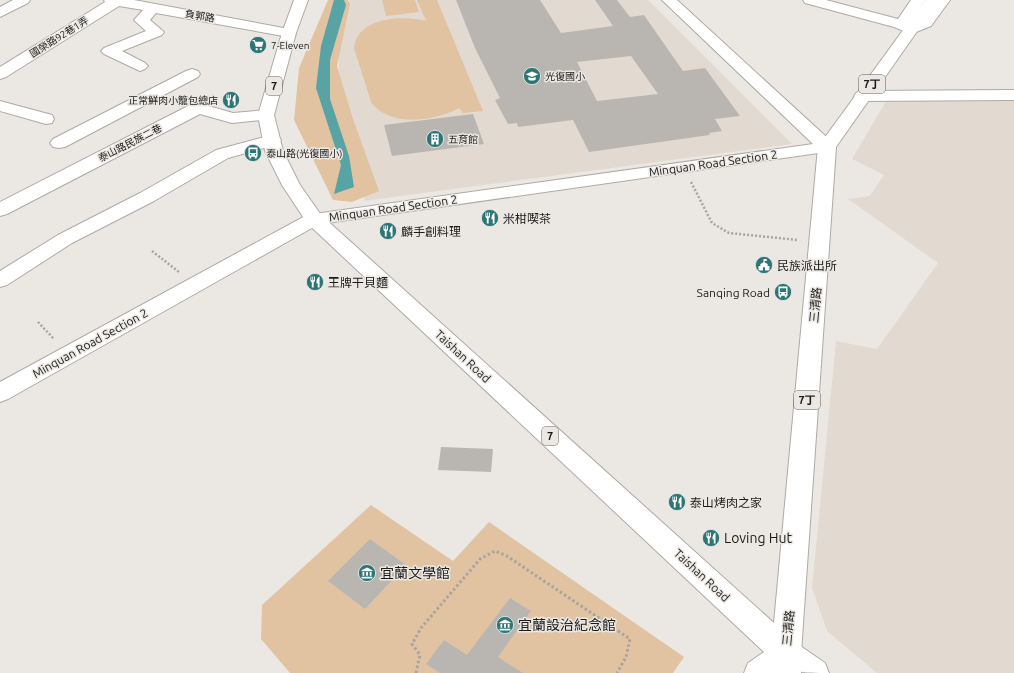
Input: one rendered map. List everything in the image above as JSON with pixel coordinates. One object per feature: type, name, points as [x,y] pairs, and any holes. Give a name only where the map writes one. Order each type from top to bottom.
[{"type":"main road","points":[[0,13],[23,0]]},
{"type":"main road","name":"Taishan Road","points":[[301,0],[288,33],[266,115],[274,151],[291,185],[314,219],[786,663],[814,673]]},
{"type":"main road","points":[[669,0],[827,147]]},
{"type":"main road","points":[[810,0],[900,24],[914,26],[926,23],[943,0]]},
{"type":"main road","points":[[914,26],[905,18],[918,0]]},
{"type":"main road","name":"7丁","points":[[827,147],[932,0]]},
{"type":"main road","name":"負郭路","points":[[114,1],[150,5],[288,33]]},
{"type":"main road","name":"國榮路92巷1弄","points":[[0,74],[114,1]]},
{"type":"main road","points":[[140,66],[109,51],[157,32],[141,20],[150,5]]},
{"type":"main road","points":[[181,99],[192,74]]},
{"type":"main road","points":[[862,96],[1014,95]]},
{"type":"main road","points":[[59,144],[181,99],[232,118],[266,115]]},
{"type":"main road","name":"泰山路民族二巷","points":[[0,210],[181,99]]},
{"type":"main road","points":[[0,106],[46,118]]},
{"type":"main road","points":[[0,280],[66,239],[148,197],[222,154],[272,140]]},
{"type":"main road","name":"Minquan Road Section 2","points":[[0,393],[314,219],[827,147]]},
{"type":"main road","name":"三清路","points":[[786,663],[827,147]]},
{"type":"main road","points":[[759,673],[786,663]]},
{"type":"path","points":[[684,167],[712,224],[729,233],[820,242]]},
{"type":"path","points":[[152,252],[196,284]]},
{"type":"path","points":[[416,673],[420,655],[412,644],[421,628],[480,559],[495,551],[507,556],[630,639],[630,651],[622,668],[617,673]]},
{"type":"shaded area","points":[[328,0],[348,0],[350,4],[337,66],[353,119],[379,191],[352,202],[333,200],[294,120],[299,68]]},
{"type":"shaded area","name":"光復國小","points":[[349,0],[648,0],[792,144],[364,201],[365,159],[338,104],[339,49],[349,9]]},
{"type":"shaded area","points":[[382,0],[415,0],[419,12],[386,16]]},
{"type":"shaded area","points":[[417,0],[437,0],[483,111],[463,113],[459,108],[438,116],[413,120],[389,116],[379,110],[371,102],[354,48],[357,38],[363,30],[372,24],[382,21],[405,18],[426,21]]},
{"type":"shaded area","points":[[886,101],[1014,101],[1014,673],[877,673],[827,631],[812,588],[836,341],[877,349],[938,263],[848,199],[870,196],[884,175],[852,159]]},
{"type":"shaded area","points":[[371,505],[453,561],[489,522],[684,657],[673,673],[290,673],[261,639],[262,605]]},
{"type":"water","points":[[334,0],[344,0],[346,5],[330,60],[330,99],[349,156],[354,187],[334,194],[341,165],[316,88],[321,46]]},
{"type":"building","points":[[456,0],[540,0],[561,33],[613,26],[595,0],[617,0],[630,17],[644,15],[683,71],[705,68],[740,116],[715,119],[722,131],[709,133],[710,135],[589,152],[573,120],[518,127],[517,123],[508,124],[495,100],[500,98],[475,48]],"holes":[[[631,56],[658,94],[597,101],[577,62]]]},
{"type":"building","name":"五育館","points":[[473,114],[484,144],[392,156],[384,125]]},
{"type":"building","points":[[441,447],[493,449],[491,472],[438,470]]},
{"type":"building","name":"宜蘭文學館","points":[[370,539],[406,565],[365,609],[328,581]]},
{"type":"building","name":"宜蘭設治紀念館","points":[[510,598],[531,611],[498,657],[523,673],[440,673],[426,664],[444,640],[467,655]]},
{"type":"place","name":"7-Eleven","points":[[258,45]]},
{"type":"place","name":"光復國小","points":[[532,76]]},
{"type":"place","name":"正常鮮肉小籠包總店","points":[[231,100]]},
{"type":"place","name":"五育館","points":[[435,139]]},
{"type":"place","name":"泰山路(光復國小)","points":[[253,153]]},
{"type":"place","name":"米柑喫茶","points":[[490,218]]},
{"type":"place","name":"麟手創料理","points":[[388,231]]},
{"type":"place","name":"民族派出所","points":[[764,265]]},
{"type":"place","name":"王牌干貝麵","points":[[315,282]]},
{"type":"place","name":"Sanqing Road","points":[[783,292]]},
{"type":"place","name":"泰山烤肉之家","points":[[677,502]]},
{"type":"place","name":"Loving Hut","points":[[711,538]]},
{"type":"place","name":"宜蘭文學館","points":[[367,573]]},
{"type":"place","name":"宜蘭設治紀念館","points":[[505,625]]}]
